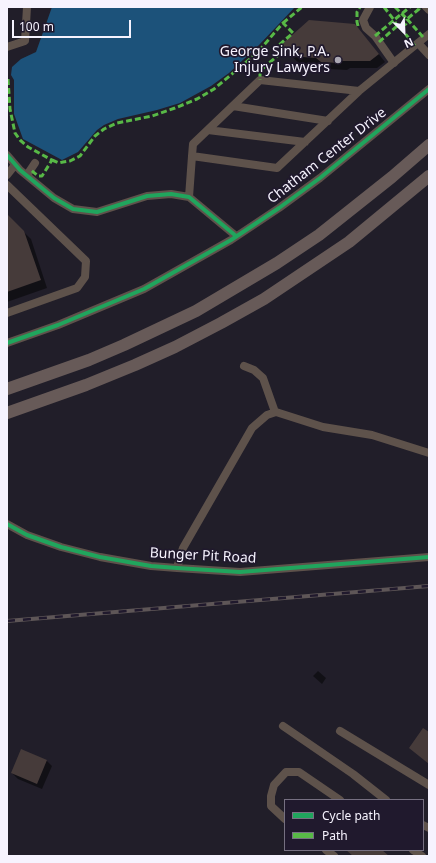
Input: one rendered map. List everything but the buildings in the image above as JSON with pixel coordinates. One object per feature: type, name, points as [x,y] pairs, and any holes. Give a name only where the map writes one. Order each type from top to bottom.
[{"type":"highway","points":[[7,389],[96,357],[196,311],[276,263],[319,235],[429,145]]},
{"type":"highway","points":[[7,413],[86,385],[135,365],[222,323],[264,298],[349,242],[429,176]]},
{"type":"street","points":[[7,47],[25,41],[27,7]]},
{"type":"street","points":[[370,7],[362,20],[366,28],[375,36],[394,63]]},
{"type":"street","points":[[426,7],[429,10]]},
{"type":"street","points":[[192,156],[277,168],[359,91],[429,34]]},
{"type":"street","points":[[418,42],[429,55]]},
{"type":"street","points":[[189,197],[193,144],[260,80],[359,91]]},
{"type":"street","name":"Chatham Center Drive","points":[[7,343],[58,325],[144,289],[236,236],[279,208],[320,178],[429,89]]},
{"type":"street","points":[[233,106],[328,121]]},
{"type":"street","points":[[208,130],[305,142]]},
{"type":"street","points":[[7,155],[15,165],[54,198],[72,209],[97,212],[147,196],[171,194],[189,197],[236,236]]},
{"type":"street","points":[[27,175],[35,163]]},
{"type":"street","points":[[7,174],[15,165]]},
{"type":"street","points":[[7,185],[86,261],[85,277],[77,288],[7,313]]},
{"type":"street","points":[[244,366],[254,370],[262,378],[275,412]]},
{"type":"street","points":[[177,568],[183,548],[252,428],[267,415],[275,412],[323,427],[372,435],[429,453]]},
{"type":"street","name":"Bunger Pit Road","points":[[7,524],[27,535],[61,548],[151,566],[240,572],[429,557]]},
{"type":"street","points":[[283,726],[353,774],[385,799]]},
{"type":"street","points":[[340,731],[429,785]]},
{"type":"street","points":[[284,818],[271,806],[271,796],[274,785],[286,772],[299,772],[339,799]]},
{"type":"water","points":[[52,7],[295,7],[259,45],[229,73],[211,86],[180,103],[118,119],[104,125],[97,130],[78,152],[62,160],[23,139],[14,114],[14,80],[11,75],[12,67],[21,59],[36,52]]},
{"type":"railway","points":[[7,621],[429,586]]},
{"type":"marked path","points":[[283,23],[302,7]]},
{"type":"marked path","points":[[358,26],[357,12],[360,7]]},
{"type":"marked path","points":[[384,7],[394,20],[410,7]]},
{"type":"marked path","points":[[395,7],[407,19],[419,9],[419,7]]},
{"type":"marked path","points":[[407,19],[424,38]]},
{"type":"marked path","points":[[375,36],[394,20],[397,26],[400,27],[406,24],[407,19]]},
{"type":"marked path","points":[[52,160],[59,163],[70,161],[80,156],[95,136],[104,129],[117,123],[152,116],[175,108],[197,99],[214,89],[257,53],[283,23],[293,33],[279,45],[284,50],[260,71],[260,80]]},
{"type":"marked path","points":[[379,42],[397,26]]},
{"type":"marked path","points":[[400,27],[415,46]]},
{"type":"marked path","points":[[8,79],[10,109],[15,133],[28,147],[52,160],[42,176],[38,176],[31,170]]},
{"type":"cycle path","points":[[7,343],[58,325],[144,289],[231,240],[320,178],[429,89]]},
{"type":"cycle path","points":[[7,155],[20,170],[54,198],[73,209],[97,212],[147,196],[171,194],[189,197],[236,236]]},
{"type":"cycle path","points":[[7,524],[27,535],[61,547],[100,557],[151,566],[240,572],[429,557]]},
{"type":"place","name":"George Sink, P.A. Injury Lawyers","points":[[338,60]]}]
